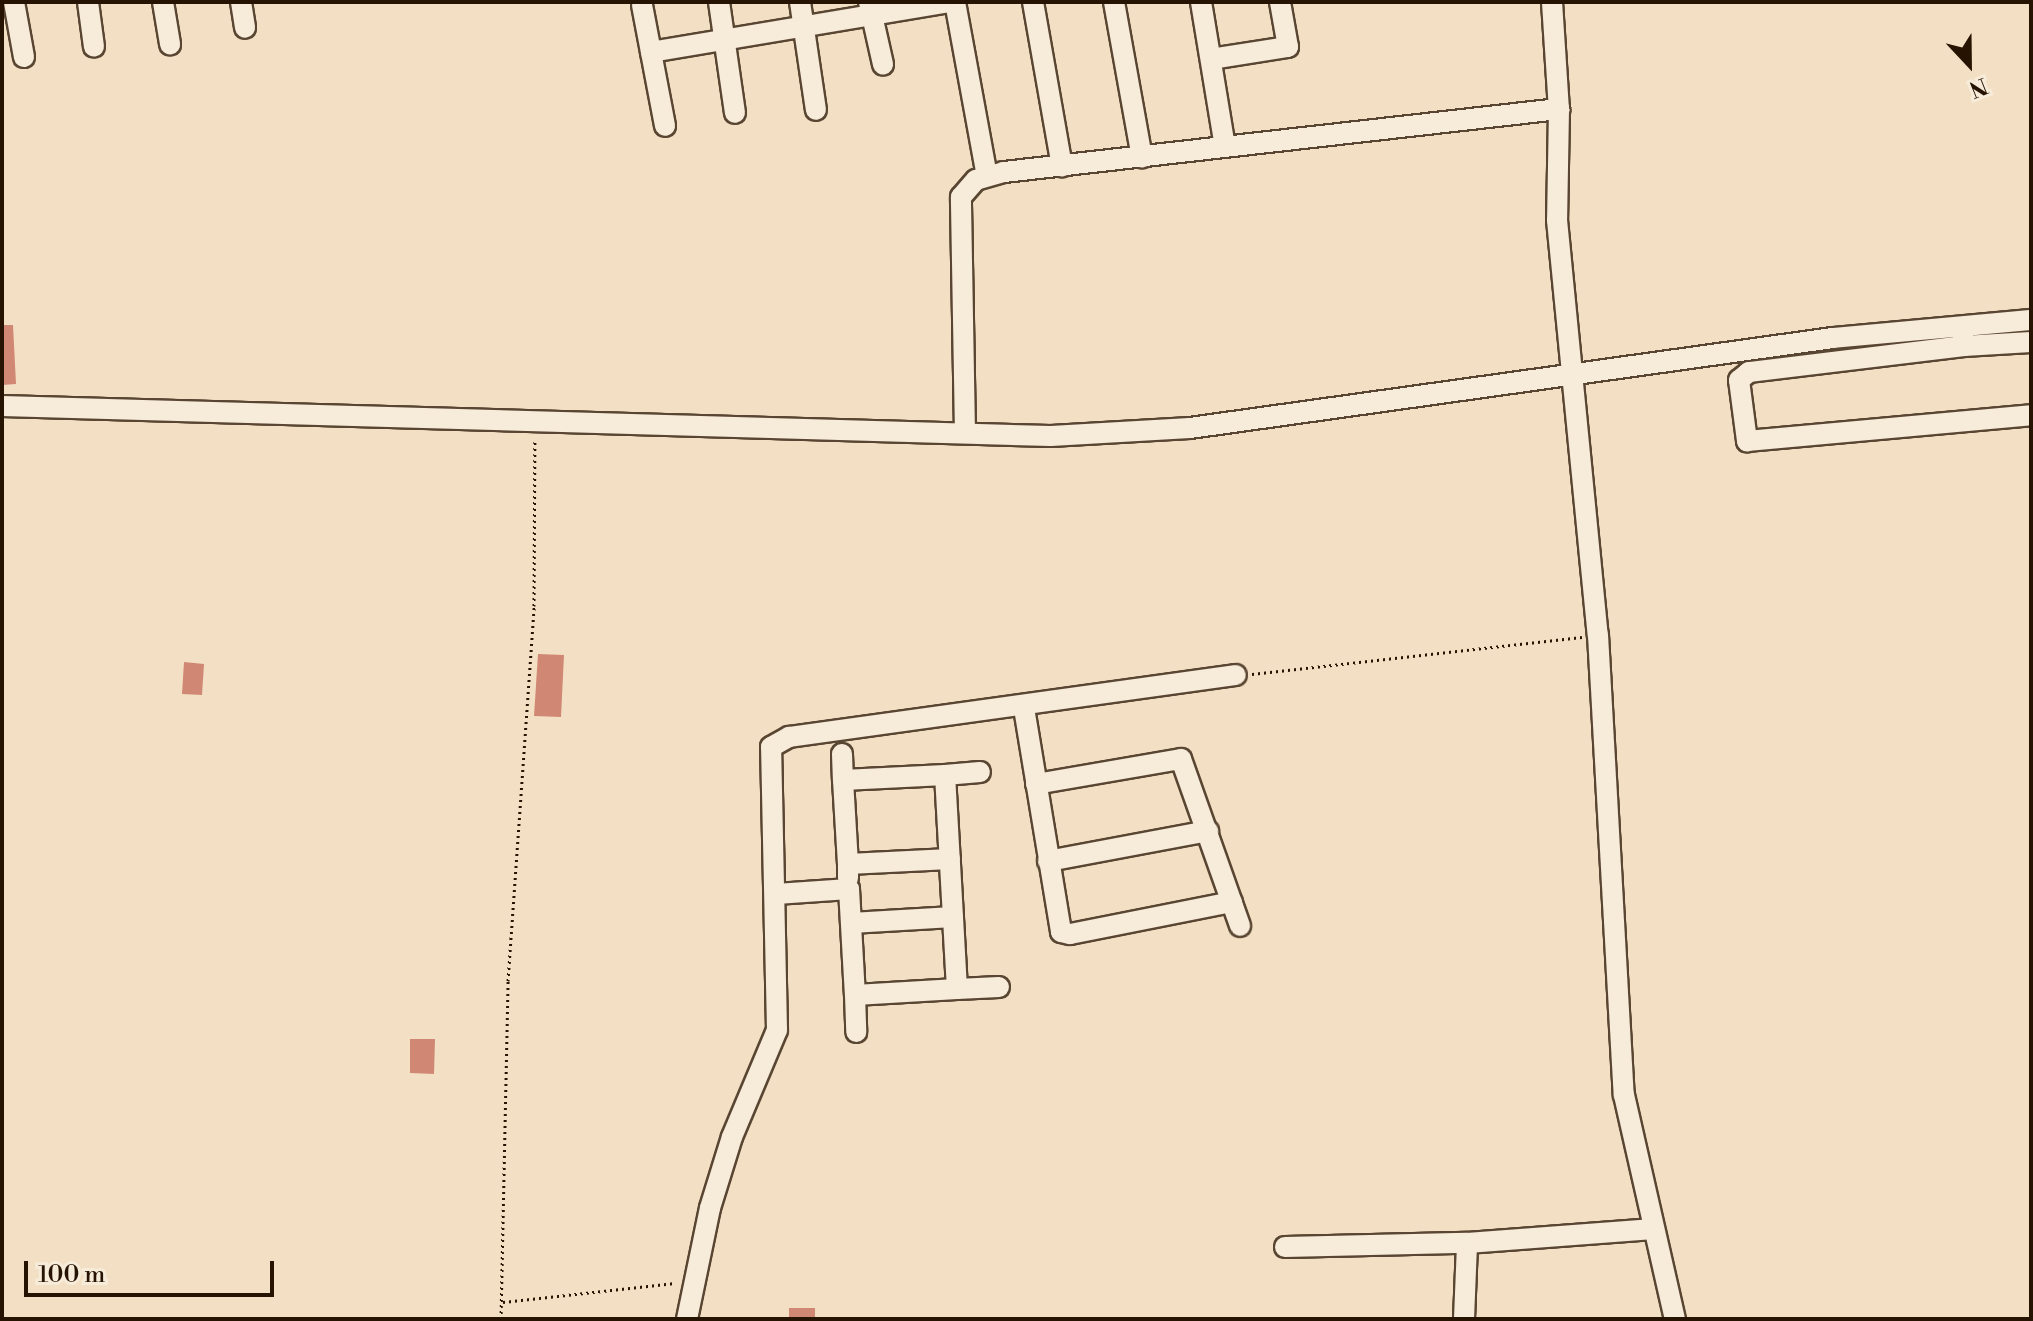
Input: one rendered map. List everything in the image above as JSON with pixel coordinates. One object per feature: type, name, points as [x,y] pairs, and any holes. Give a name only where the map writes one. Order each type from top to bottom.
[{"type":"street","points":[[14,2],[24,57]]},
{"type":"street","points":[[88,2],[94,47]]},
{"type":"street","points":[[163,2],[170,44]]},
{"type":"street","points":[[241,2],[245,28]]},
{"type":"street","points":[[719,2],[735,113]]},
{"type":"street","points":[[800,2],[816,110]]},
{"type":"street","points":[[651,52],[804,27],[870,9],[953,2],[987,176]]},
{"type":"street","points":[[1033,2],[1062,166]]},
{"type":"street","points":[[1114,2],[1142,157]]},
{"type":"street","points":[[1201,2],[1224,141]]},
{"type":"street","points":[[1211,59],[1288,47],[1280,2]]},
{"type":"street","points":[[1552,2],[1559,109],[1557,220],[1598,635],[1624,1095],[1675,1319]]},
{"type":"street","points":[[642,5],[665,126]]},
{"type":"street","points":[[870,9],[883,64]]},
{"type":"street","points":[[1224,141],[1559,109]]},
{"type":"street","points":[[965,433],[961,197],[987,176],[1142,157],[1302,125]]},
{"type":"street","points":[[2,406],[1051,436],[1190,428],[1572,373],[1961,324],[2031,320]]},
{"type":"street","points":[[1961,324],[1964,346]]},
{"type":"street","points":[[2031,342],[1964,346],[1749,372],[1739,380],[1747,441],[2031,415]]},
{"type":"street","points":[[687,1319],[732,1137],[777,1030],[776,894],[768,752],[776,743],[789,737],[1024,708],[1236,675]]},
{"type":"street","points":[[1024,708],[1060,929],[1066,934],[1232,902]]},
{"type":"street","points":[[842,754],[856,1032]]},
{"type":"street","points":[[1036,784],[1181,759],[1240,926]]},
{"type":"street","points":[[843,780],[980,772]]},
{"type":"street","points":[[945,775],[957,989]]},
{"type":"street","points":[[1048,861],[1208,831]]},
{"type":"street","points":[[848,864],[950,859]]},
{"type":"street","points":[[776,894],[849,889]]},
{"type":"street","points":[[851,923],[953,917]]},
{"type":"street","points":[[855,995],[999,987]]},
{"type":"street","points":[[1285,1247],[1467,1243],[1653,1229]]},
{"type":"street","points":[[1464,1319],[1467,1243]]},
{"type":"path","points":[[501,1319],[508,981],[534,606],[535,422]]},
{"type":"path","points":[[1236,675],[1598,635]]},
{"type":"path","points":[[501,1302],[694,1281]]},
{"type":"building","points":[[2,325],[13,325],[16,384],[2,385]]},
{"type":"building","points":[[538,654],[564,655],[561,717],[534,716]]},
{"type":"building","points":[[184,662],[204,664],[202,695],[182,694]]},
{"type":"building","points":[[410,1039],[435,1039],[434,1074],[410,1073]]},
{"type":"building","points":[[789,1308],[815,1308],[815,1319],[789,1319]]}]
